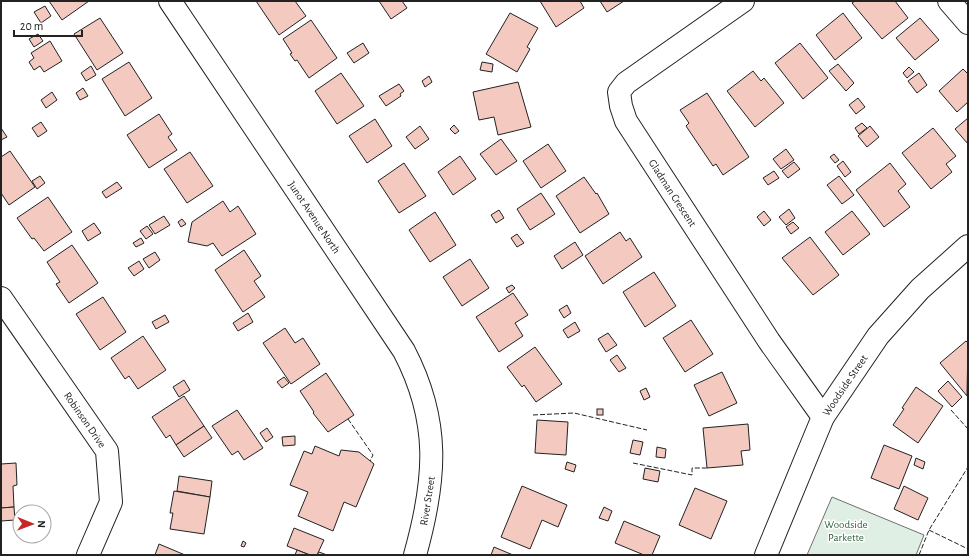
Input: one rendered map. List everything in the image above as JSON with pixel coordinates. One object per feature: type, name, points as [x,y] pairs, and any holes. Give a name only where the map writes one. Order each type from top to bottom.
[{"type":"street","name":"Gladman Crescent","points":[[743,1],[626,83],[619,92],[621,106],[626,121],[769,341],[823,417]]},
{"type":"street","points":[[949,1],[968,23]]},
{"type":"street","name":"Junot Avenue North","points":[[173,2],[404,351],[418,379],[426,407],[431,446]]},
{"type":"street","name":"Woodside Street","points":[[766,555],[823,417],[878,336],[918,291],[968,246]]},
{"type":"street","name":"Robinson Drive","points":[[1,298],[107,451],[111,502],[88,555]]},
{"type":"street","name":"River Street","points":[[415,555],[429,500],[433,456],[431,446]]},
{"type":"green space","name":"Woodside Parkette","points":[[832,497],[924,535],[916,555],[807,555]]},
{"type":"building","points":[[49,1],[89,1],[62,20]]},
{"type":"building","points":[[256,1],[295,1],[306,16],[279,35]]},
{"type":"building","points":[[379,1],[402,1],[407,8],[391,19]]},
{"type":"building","points":[[540,1],[580,1],[584,8],[556,27]]},
{"type":"building","points":[[600,1],[624,1],[607,12]]},
{"type":"building","points":[[855,1],[895,1],[908,18],[882,39],[852,3]]},
{"type":"building","points":[[45,6],[51,16],[41,23],[34,12]]},
{"type":"building","points":[[510,13],[538,28],[527,47],[530,49],[517,72],[486,54]]},
{"type":"building","points":[[843,13],[862,38],[835,60],[816,35]]},
{"type":"building","points":[[100,18],[123,53],[97,70],[74,34]]},
{"type":"building","points":[[920,18],[939,40],[915,60],[896,38]]},
{"type":"building","points":[[311,20],[337,58],[309,78],[297,60],[295,61],[290,54],[292,53],[283,39]]},
{"type":"building","points":[[38,34],[43,41],[34,47],[29,39]]},
{"type":"building","points":[[50,41],[62,61],[44,72],[40,66],[34,70],[29,62],[34,58],[31,53]]},
{"type":"building","points":[[363,43],[369,53],[354,63],[347,53]]},
{"type":"building","points":[[800,43],[828,78],[803,99],[775,63]]},
{"type":"building","points":[[129,62],[152,98],[125,116],[102,79]]},
{"type":"building","points":[[482,62],[493,64],[492,72],[480,70]]},
{"type":"building","points":[[838,64],[854,83],[846,91],[829,71]]},
{"type":"building","points":[[91,66],[96,75],[86,81],[81,73]]},
{"type":"building","points":[[909,67],[914,72],[907,78],[903,73]]},
{"type":"building","points":[[963,69],[968,74],[968,102],[957,112],[939,91]]},
{"type":"building","points":[[753,71],[761,81],[764,78],[784,103],[755,127],[727,91]]},
{"type":"building","points":[[341,73],[364,106],[337,124],[315,91]]},
{"type":"building","points":[[919,73],[927,85],[917,93],[908,81]]},
{"type":"building","points":[[429,76],[432,82],[425,87],[422,81]]},
{"type":"building","points":[[518,82],[531,127],[498,135],[494,117],[479,120],[473,92]]},
{"type":"building","points":[[399,84],[404,91],[400,94],[401,96],[386,106],[379,96]]},
{"type":"building","points":[[83,88],[88,96],[80,100],[76,93]]},
{"type":"building","points":[[52,92],[57,100],[46,108],[41,100]]},
{"type":"building","points":[[707,93],[749,157],[723,175],[716,164],[713,166],[686,126],[689,123],[680,110]]},
{"type":"building","points":[[858,98],[865,107],[856,114],[849,105]]},
{"type":"building","points":[[159,114],[172,134],[168,137],[177,150],[149,168],[127,135]]},
{"type":"building","points":[[968,118],[968,144],[955,129]]},
{"type":"building","points":[[375,119],[392,146],[367,163],[349,136]]},
{"type":"building","points":[[41,122],[47,131],[38,137],[32,128]]},
{"type":"building","points":[[862,123],[867,128],[859,134],[855,128]]},
{"type":"building","points":[[454,125],[459,131],[455,134],[450,129]]},
{"type":"building","points":[[420,126],[429,139],[415,149],[406,137]]},
{"type":"building","points":[[870,126],[879,137],[867,147],[858,136]]},
{"type":"building","points":[[1,128],[7,137],[1,140]]},
{"type":"building","points":[[933,128],[956,156],[946,164],[952,172],[931,189],[902,153]]},
{"type":"building","points":[[501,139],[517,161],[496,175],[480,154]]},
{"type":"building","points":[[548,144],[566,171],[541,188],[523,161]]},
{"type":"building","points":[[786,149],[794,160],[781,169],[773,159]]},
{"type":"building","points":[[10,151],[35,187],[9,205],[1,193],[1,157]]},
{"type":"building","points":[[190,152],[213,186],[187,203],[164,169]]},
{"type":"building","points":[[834,154],[839,160],[835,163],[830,157]]},
{"type":"building","points":[[460,156],[476,179],[453,195],[438,172]]},
{"type":"building","points":[[843,161],[851,172],[845,177],[837,166]]},
{"type":"building","points":[[794,162],[800,169],[788,178],[782,171]]},
{"type":"building","points":[[404,163],[426,196],[399,213],[378,181]]},
{"type":"building","points":[[890,163],[906,184],[898,191],[910,207],[884,227],[856,190]]},
{"type":"building","points":[[774,171],[779,178],[768,185],[763,178]]},
{"type":"building","points":[[40,176],[45,183],[37,189],[32,181]]},
{"type":"building","points":[[839,176],[854,195],[842,204],[827,185]]},
{"type":"building","points":[[584,177],[596,194],[597,193],[609,214],[580,233],[556,196]]},
{"type":"building","points":[[117,182],[122,188],[106,198],[102,192]]},
{"type":"building","points":[[541,193],[555,214],[530,230],[517,209]]},
{"type":"building","points":[[48,197],[72,232],[44,251],[34,238],[32,239],[17,218]]},
{"type":"building","points":[[223,201],[230,212],[238,206],[256,234],[222,256],[213,243],[207,246],[188,242],[192,222]]},
{"type":"building","points":[[789,209],[795,218],[786,225],[779,217]]},
{"type":"building","points":[[499,210],[504,218],[496,223],[491,215]]},
{"type":"building","points":[[764,211],[771,220],[764,226],[757,217]]},
{"type":"building","points":[[852,211],[870,234],[843,255],[825,232]]},
{"type":"building","points":[[435,212],[456,245],[430,262],[409,230]]},
{"type":"building","points":[[164,216],[170,225],[155,234],[149,225]]},
{"type":"building","points":[[182,219],[186,224],[181,227],[178,222]]},
{"type":"building","points":[[793,222],[799,228],[791,234],[786,227]]},
{"type":"building","points":[[94,223],[101,233],[88,241],[82,231]]},
{"type":"building","points":[[147,226],[153,234],[146,239],[140,231]]},
{"type":"building","points":[[620,232],[626,241],[630,238],[642,257],[603,284],[585,256]]},
{"type":"building","points":[[517,234],[524,243],[517,247],[511,238]]},
{"type":"building","points":[[810,237],[839,275],[813,295],[782,258]]},
{"type":"building","points":[[141,238],[144,243],[136,247],[133,243]]},
{"type":"building","points":[[575,242],[583,255],[562,269],[554,256]]},
{"type":"building","points":[[72,245],[98,283],[69,303],[56,284],[60,282],[47,262]]},
{"type":"building","points":[[244,250],[261,276],[254,281],[265,297],[243,312],[215,270]]},
{"type":"building","points":[[155,252],[160,260],[149,268],[143,259]]},
{"type":"building","points":[[470,259],[489,288],[462,306],[443,277]]},
{"type":"building","points":[[139,261],[144,269],[134,276],[128,268]]},
{"type":"building","points":[[654,272],[676,306],[645,327],[623,292]]},
{"type":"building","points":[[512,285],[515,288],[509,293],[506,288]]},
{"type":"building","points":[[513,293],[528,315],[515,323],[523,336],[499,352],[476,317]]},
{"type":"building","points":[[103,297],[126,332],[100,350],[76,314]]},
{"type":"building","points":[[567,305],[571,313],[564,318],[559,310]]},
{"type":"building","points":[[248,313],[253,322],[238,331],[233,323]]},
{"type":"building","points":[[165,315],[169,322],[156,329],[152,322]]},
{"type":"building","points":[[691,320],[713,354],[685,372],[663,338]]},
{"type":"building","points":[[575,322],[580,331],[568,338],[563,330]]},
{"type":"building","points":[[285,328],[295,343],[303,338],[320,364],[291,384],[263,343]]},
{"type":"building","points":[[608,333],[617,345],[606,352],[598,339]]},
{"type":"building","points":[[143,336],[166,370],[138,389],[129,376],[125,379],[111,358]]},
{"type":"building","points":[[966,341],[968,343],[967,396],[940,363]]},
{"type":"building","points":[[535,347],[562,384],[536,402],[524,385],[522,387],[507,367]]},
{"type":"building","points":[[617,355],[626,368],[619,372],[610,360]]},
{"type":"building","points":[[722,372],[737,403],[709,416],[694,385]]},
{"type":"building","points":[[326,373],[354,415],[328,432],[313,413],[314,412],[300,391]]},
{"type":"building","points":[[284,377],[289,383],[282,388],[277,382]]},
{"type":"building","points":[[184,380],[190,390],[179,397],[173,387]]},
{"type":"building","points":[[948,381],[962,397],[952,407],[938,391]]},
{"type":"building","points":[[916,387],[943,406],[918,443],[893,425]]},
{"type":"building","points":[[646,388],[650,397],[644,400],[640,391]]},
{"type":"building","points":[[184,396],[204,426],[176,445],[170,435],[166,438],[152,417]]},
{"type":"building","points":[[597,409],[603,409],[603,415],[597,415]]},
{"type":"building","points":[[237,410],[263,448],[244,460],[238,451],[232,455],[212,426]]},
{"type":"building","points":[[537,420],[568,422],[566,455],[535,453]]},
{"type":"building","points":[[748,424],[750,450],[741,451],[743,465],[707,468],[703,428]]},
{"type":"building","points":[[204,426],[212,438],[184,457],[176,445]]},
{"type":"building","points":[[267,428],[273,437],[266,442],[260,433]]},
{"type":"building","points":[[295,436],[295,445],[283,446],[282,437]]},
{"type":"building","points":[[633,440],[643,442],[640,455],[630,453]]},
{"type":"building","points":[[884,445],[912,456],[899,489],[871,478]]},
{"type":"building","points":[[315,446],[339,456],[341,450],[359,452],[374,464],[356,507],[344,502],[333,531],[298,516],[308,492],[290,485],[304,451],[312,454]]},
{"type":"building","points":[[657,447],[666,449],[665,458],[656,457]]},
{"type":"building","points":[[916,458],[925,462],[923,469],[914,465]]},
{"type":"building","points":[[567,462],[576,465],[574,472],[565,469]]},
{"type":"building","points":[[16,463],[17,485],[13,486],[14,504],[12,504],[12,507],[1,508],[1,464]]},
{"type":"building","points":[[645,468],[660,471],[658,482],[643,479]]},
{"type":"building","points":[[179,476],[212,481],[210,497],[177,491]]},
{"type":"building","points":[[522,486],[567,505],[558,527],[542,520],[530,549],[501,537]]},
{"type":"building","points":[[904,486],[928,498],[918,520],[894,509]]},
{"type":"building","points":[[695,488],[727,501],[711,539],[679,525]]},
{"type":"building","points":[[174,491],[210,497],[204,534],[170,529],[173,513],[170,513]]},
{"type":"building","points":[[12,507],[12,520],[1,521],[1,508]]},
{"type":"building","points":[[604,507],[612,511],[608,521],[599,518]]},
{"type":"building","points":[[624,521],[660,536],[652,555],[644,555],[615,543]]},
{"type":"building","points":[[294,528],[324,540],[317,555],[310,555],[287,546]]},
{"type":"building","points":[[243,541],[246,543],[244,547],[241,546]]},
{"type":"building","points":[[159,544],[185,555],[155,555]]},
{"type":"building","points":[[494,547],[513,555],[491,555]]},
{"type":"building","points":[[297,550],[310,555],[295,555]]},
{"type":"building","points":[[319,552],[327,555],[317,555]]},
{"type":"fence","points":[[951,410],[968,429]]},
{"type":"fence","points":[[533,415],[574,413],[647,430]]},
{"type":"fence","points":[[348,419],[373,455],[370,461]]},
{"type":"fence","points":[[633,463],[692,475],[692,468],[707,468]]},
{"type":"fence","points":[[919,555],[929,530],[968,467]]},
{"type":"fence","points":[[929,530],[968,549]]}]
